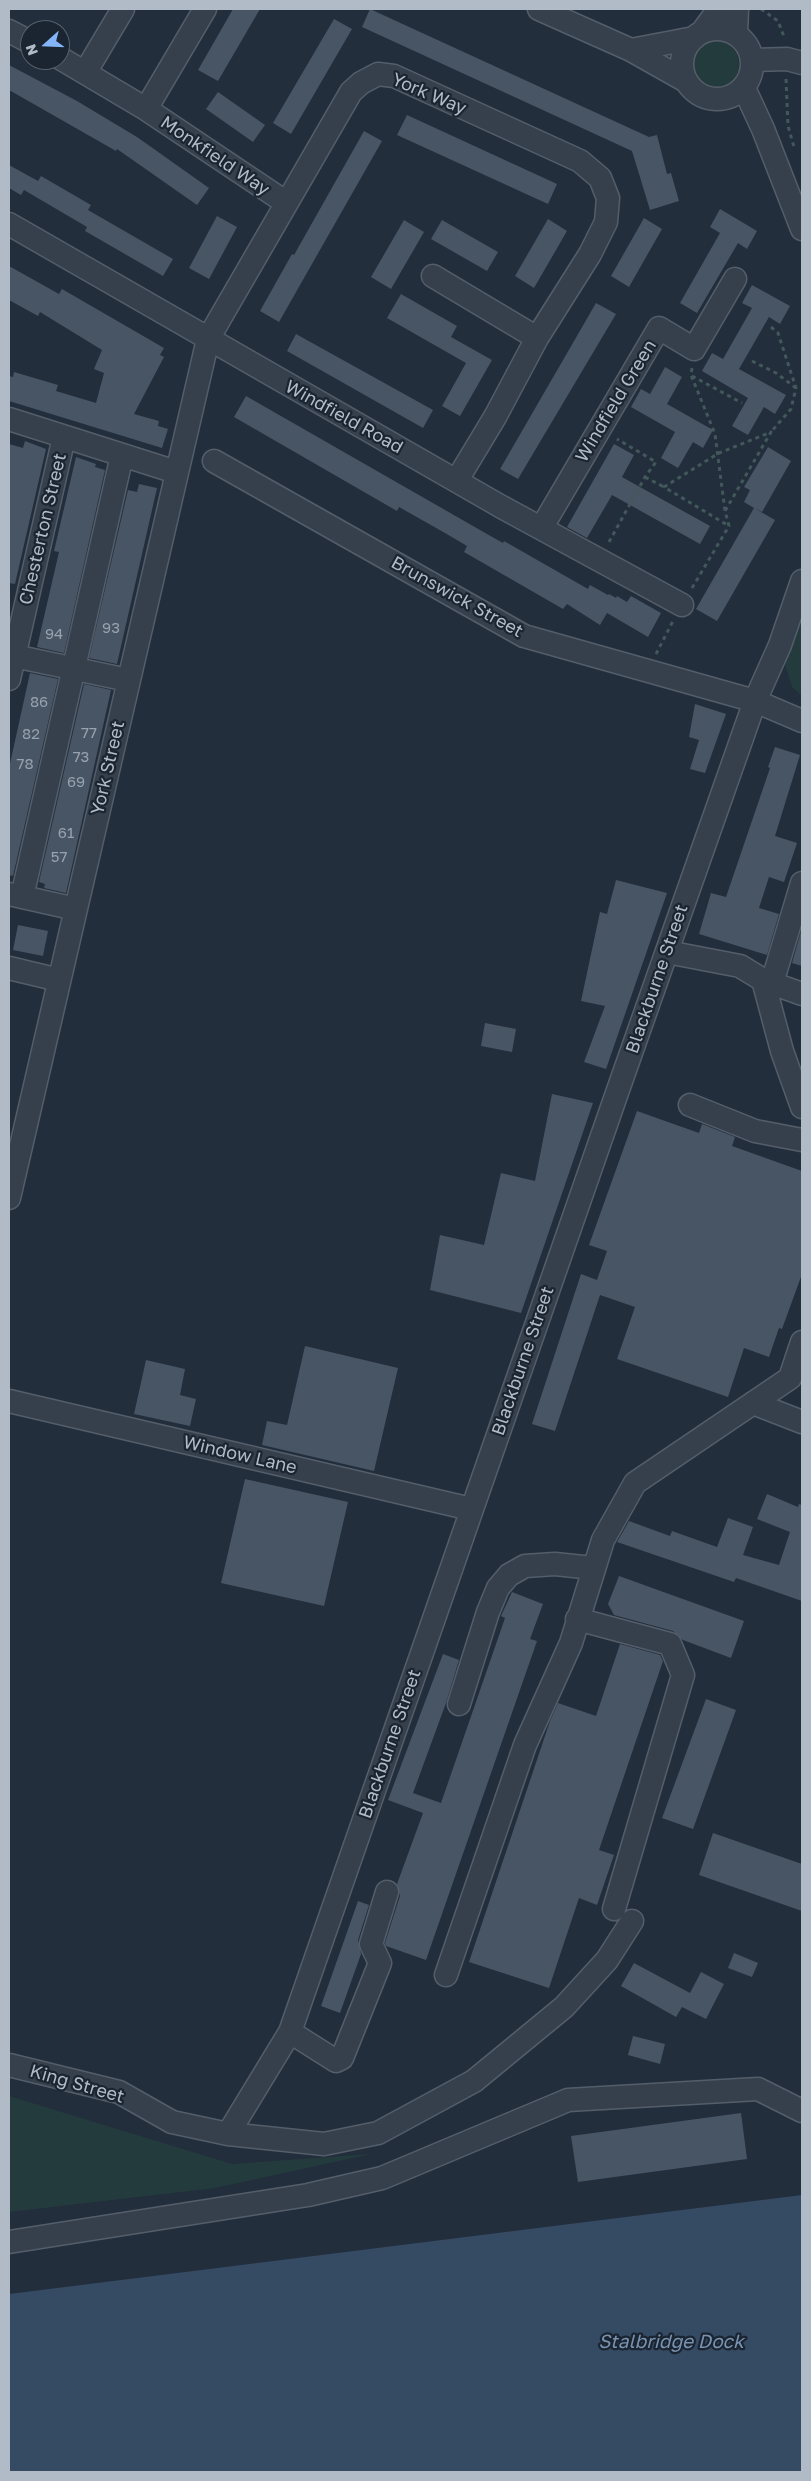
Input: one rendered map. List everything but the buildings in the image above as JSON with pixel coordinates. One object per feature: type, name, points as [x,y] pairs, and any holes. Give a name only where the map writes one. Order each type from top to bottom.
[{"type":"street","points":[[86,71],[123,9]]},
{"type":"street","name":"Monkfield Way","points":[[146,109],[205,9]]},
{"type":"street","points":[[539,9],[631,50],[686,81],[694,90],[707,98],[734,93],[752,72],[753,60],[747,44],[736,33],[718,28],[698,35],[631,50]]},
{"type":"street","points":[[686,81],[682,69],[682,58],[686,48],[720,9]]},
{"type":"street","points":[[736,33],[737,9]]},
{"type":"street","points":[[753,60],[795,61]]},
{"type":"street","name":"Monkfield Way","points":[[70,63],[146,109],[285,202]]},
{"type":"street","name":"York Way","points":[[208,339],[285,202],[351,92],[361,82],[378,74],[394,76],[580,161],[600,178],[608,198],[606,222],[590,254],[537,338],[495,417],[457,480]]},
{"type":"street","points":[[734,93],[764,129],[802,229]]},
{"type":"street","name":"Windfield Road","points":[[9,224],[457,480],[682,605]]},
{"type":"street","points":[[433,276],[537,338]]},
{"type":"street","points":[[694,349],[735,279]]},
{"type":"street","name":"Windfield Green","points":[[542,527],[659,328],[694,349]]},
{"type":"street","name":"York Street","points":[[9,1198],[14,1150],[76,909],[208,339]]},
{"type":"street","points":[[9,419],[176,472]]},
{"type":"street","name":"Chesterton Street","points":[[9,679],[12,654],[64,437]]},
{"type":"street","points":[[76,909],[15,895],[74,668],[122,455]]},
{"type":"street","name":"Brunswick Street","points":[[214,461],[524,636],[755,702],[802,721]]},
{"type":"street","name":"Blackburne Street","points":[[228,2134],[290,2032],[471,1509],[755,702],[780,645],[802,581]]},
{"type":"street","points":[[12,654],[128,680]]},
{"type":"street","points":[[802,883],[768,982],[782,1051],[802,1107]]},
{"type":"street","points":[[667,952],[740,966],[768,982],[802,994]]},
{"type":"street","points":[[9,968],[59,980]]},
{"type":"street","points":[[690,1105],[755,1131],[802,1140]]},
{"type":"street","points":[[446,1975],[525,1745],[571,1643],[602,1540],[636,1483],[790,1378],[802,1342]]},
{"type":"street","name":"Window Lane","points":[[9,1401],[471,1509]]},
{"type":"street","points":[[753,1403],[802,1422]]},
{"type":"street","points":[[459,1704],[488,1612],[498,1588],[509,1575],[525,1566],[555,1564],[593,1568]]},
{"type":"street","name":"King Street","points":[[9,2065],[119,2092],[172,2122],[228,2134],[324,2144],[378,2133],[474,2081],[564,2007],[608,1960],[623,1915],[683,1675],[670,1644],[577,1619]]},
{"type":"street","points":[[290,2032],[336,2061],[342,2058],[380,1963],[371,1944],[387,1892]]},
{"type":"street","points":[[9,2242],[308,2195],[382,2178],[568,2100],[758,2089],[802,2110]]},
{"type":"path","points":[[761,9],[778,21],[795,61],[788,126],[795,152]]},
{"type":"path","points":[[725,512],[771,432],[791,409],[796,388],[778,333],[771,327]]},
{"type":"path","points":[[647,672],[682,605],[729,526],[725,512],[719,453],[715,434],[691,375],[694,349]]},
{"type":"path","points":[[752,361],[776,373],[796,388]]},
{"type":"path","points":[[691,375],[742,404]]},
{"type":"path","points":[[598,429],[656,462],[645,477],[599,560]]},
{"type":"path","points":[[664,487],[719,453],[771,432]]},
{"type":"path","points":[[645,477],[729,526]]},
{"type":"green space","points":[[710,41],[720,41],[729,45],[735,51],[738,56],[738,74],[729,85],[720,89],[710,89],[701,85],[695,79],[691,70],[691,60],[695,51],[701,45]]},
{"type":"green space","points":[[802,609],[802,696],[792,687],[784,661]]},
{"type":"green space","points":[[9,2096],[232,2164],[371,2154],[215,2188],[9,2212]]},
{"type":"water","name":"Stalbridge Dock","points":[[802,2195],[802,2469],[800,2472],[9,2472],[9,2294]]}]
